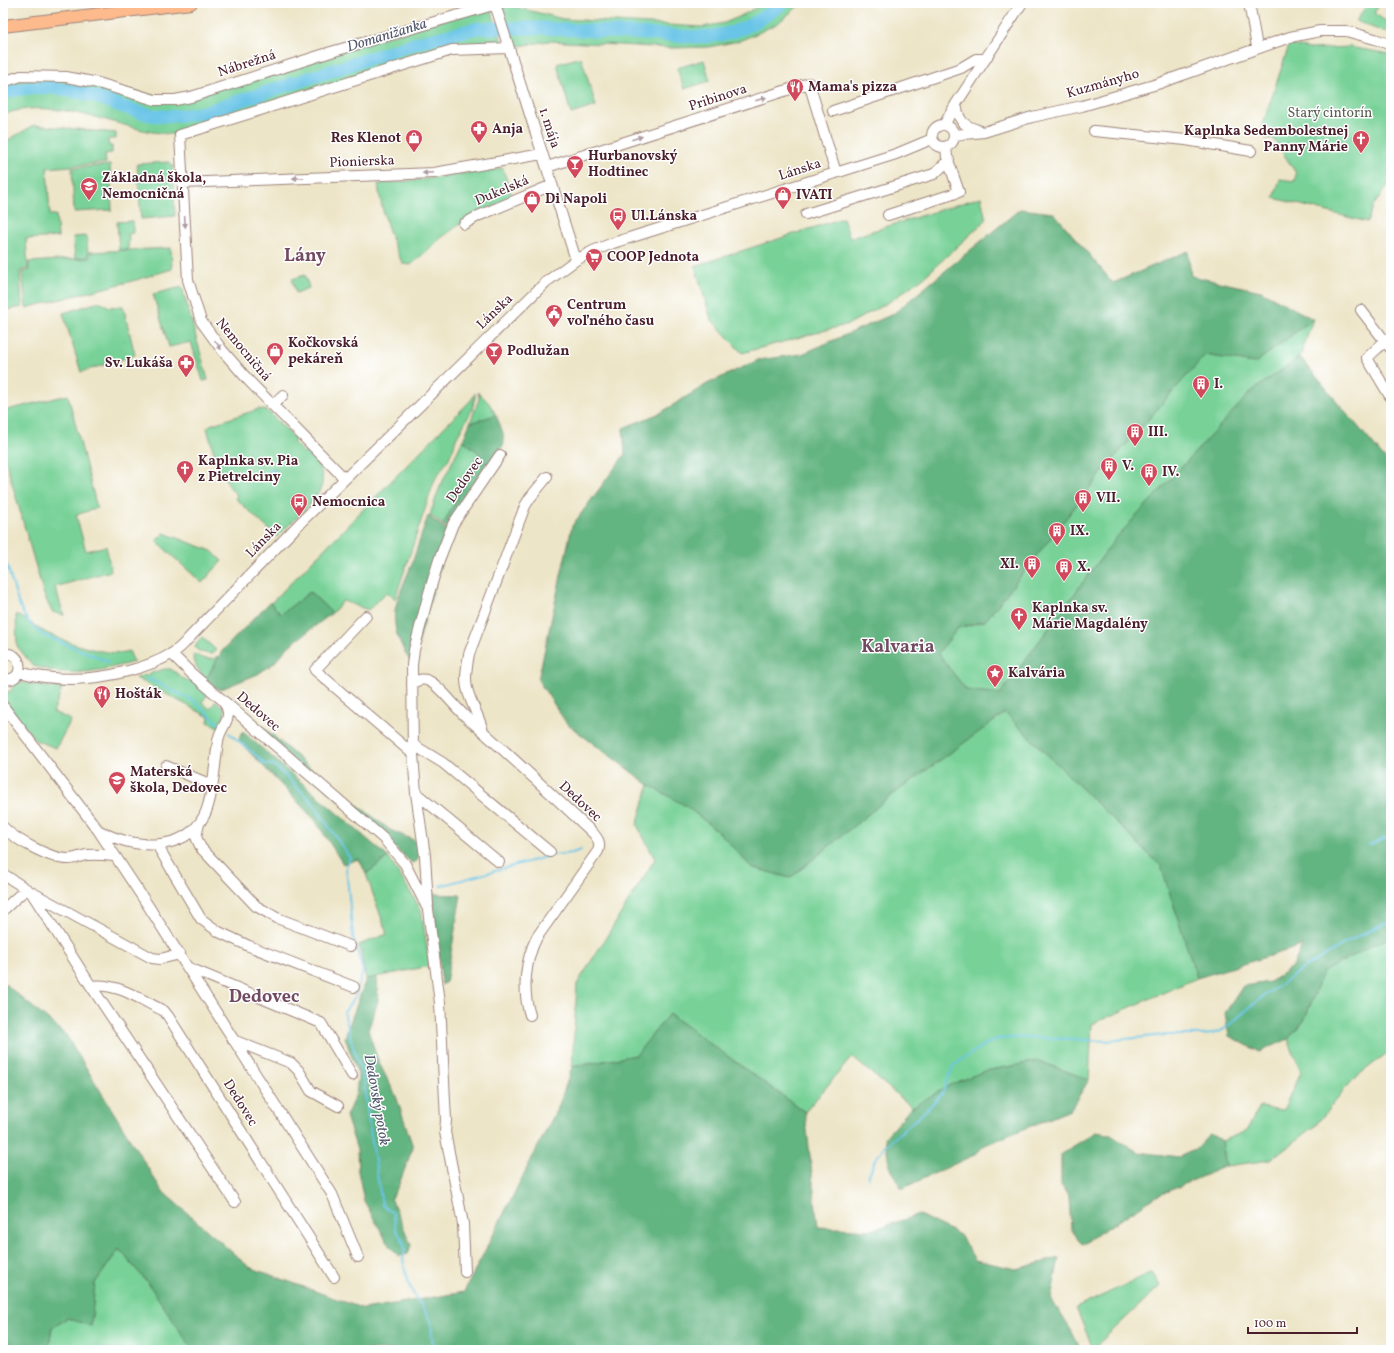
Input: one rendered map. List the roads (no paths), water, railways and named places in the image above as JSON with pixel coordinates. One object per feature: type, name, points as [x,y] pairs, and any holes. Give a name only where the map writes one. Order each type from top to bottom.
[{"type":"main road","points":[[3,26],[191,3]]},
{"type":"street","name":"1. mája","points":[[497,3],[500,20],[576,260]]},
{"type":"street","name":"Nábrežná","points":[[3,82],[21,76],[66,77],[98,84],[155,100],[175,100],[192,97],[331,52],[497,3]]},
{"type":"street","points":[[944,125],[956,104],[1022,3]]},
{"type":"street","points":[[1249,3],[1257,47]]},
{"type":"street","name":"Kuzmányho","points":[[954,135],[984,132],[1032,117],[1082,106],[1157,84],[1257,47],[1290,37],[1314,32],[1332,31],[1364,35],[1391,45]]},
{"type":"street","name":"Nemocničná","points":[[345,479],[264,396],[222,350],[201,321],[188,280],[180,135],[452,50],[509,48]]},
{"type":"street","points":[[833,111],[961,68],[976,59],[985,59]]},
{"type":"street","name":"Pribinova","points":[[547,167],[809,83],[836,173]]},
{"type":"street","points":[[956,104],[958,115],[966,127],[984,132]]},
{"type":"street","points":[[939,125],[944,125],[951,128],[954,135],[952,143],[946,147],[937,146],[932,139],[934,129],[939,125]]},
{"type":"street","points":[[1094,131],[1186,140],[1251,151]]},
{"type":"street","name":"Lánska","points":[[172,654],[298,525],[537,291],[561,270],[593,250],[624,239],[896,154],[932,139]]},
{"type":"street","points":[[888,215],[959,192],[946,147]]},
{"type":"street","name":"Pionierska","points":[[182,183],[373,179],[434,173],[542,154]]},
{"type":"street","points":[[806,214],[934,174],[949,160]]},
{"type":"street","name":"Dukelská","points":[[464,224],[478,216],[552,185]]},
{"type":"street","points":[[1361,310],[1388,345],[1367,358],[1391,398]]},
{"type":"street","points":[[273,405],[283,395]]},
{"type":"street","name":"Dedovec","points":[[465,1272],[463,1224],[445,1132],[446,1120],[440,1003],[428,909],[425,856],[416,793],[413,749],[412,665],[414,650],[429,593],[451,528],[500,455]]},
{"type":"street","points":[[483,731],[479,717],[466,688],[466,673],[469,654],[525,506],[547,477]]},
{"type":"street","points":[[366,616],[315,670],[413,749],[443,763],[550,852]]},
{"type":"street","name":"Dedovec","points":[[414,650],[416,668],[463,714],[593,833],[600,843],[594,858],[537,937],[533,946],[526,981],[526,1003],[530,1015]]},
{"type":"street","points":[[3,655],[7,654],[15,657],[20,665],[19,672],[15,677],[11,679],[3,679]]},
{"type":"street","points":[[19,672],[47,678],[73,680],[100,678],[139,668],[172,654]]},
{"type":"street","name":"Dedovec","points":[[172,654],[191,673],[384,840],[405,864],[428,909]]},
{"type":"street","points":[[412,684],[420,679],[425,679],[433,683]]},
{"type":"street","name":"Dedovec","points":[[98,830],[121,840],[157,845],[172,842],[185,835],[199,823],[207,808],[220,731],[228,718],[228,708],[224,701]]},
{"type":"street","name":"Dedovec","points":[[3,706],[98,830],[180,954],[233,1040],[332,1194],[358,1257]]},
{"type":"street","points":[[166,766],[212,785]]},
{"type":"street","points":[[416,793],[499,862]]},
{"type":"street","points":[[199,823],[196,837],[201,848],[256,906],[277,918],[350,946]]},
{"type":"street","points":[[3,827],[17,839],[34,848],[63,859],[100,854],[114,856]]},
{"type":"street","points":[[172,842],[187,842],[201,848]]},
{"type":"street","points":[[157,845],[201,919],[219,932],[250,946],[354,987]]},
{"type":"street","points":[[405,864],[413,870],[420,870],[423,866],[425,856]]},
{"type":"street","points":[[3,874],[28,890],[152,958],[160,959],[180,954]]},
{"type":"street","points":[[3,910],[28,890]]},
{"type":"street","points":[[28,890],[235,1202]]},
{"type":"street","points":[[48,919],[52,911],[60,908]]},
{"type":"street","points":[[188,967],[321,1023],[352,1074]]},
{"type":"street","name":"Dedovec","points":[[91,986],[106,985],[121,989],[164,1012],[168,1016],[334,1277]]},
{"type":"street","points":[[233,1040],[291,1063],[300,1071],[311,1091],[338,1106]]},
{"type":"water","points":[[272,469],[276,471],[278,475],[276,479],[272,481],[268,479],[266,475],[268,471]]},
{"type":"waterway","name":"Domanižanka","points":[[3,93],[32,88],[62,89],[90,95],[133,111],[158,116],[180,116],[208,111],[420,42],[478,28],[542,28],[698,37],[711,36],[734,32],[744,28],[783,3]]},
{"type":"waterway","name":"Dedovský potok","points":[[3,552],[18,602],[31,625],[43,635],[109,662]]},
{"type":"waterway","name":"Dedovský potok","points":[[147,678],[194,701],[220,725]]},
{"type":"waterway","name":"Dedovský potok","points":[[229,733],[264,764],[274,765],[313,803],[350,858],[346,867],[353,937],[363,971],[355,997],[344,1012],[352,1044],[363,1076],[382,1205],[393,1213],[396,1230],[402,1239],[405,1249],[403,1259],[407,1280],[412,1291],[431,1321],[433,1350]]},
{"type":"waterway","points":[[1369,845],[1391,837]]},
{"type":"waterway","points":[[553,855],[572,853],[581,850]]},
{"type":"waterway","points":[[440,886],[549,856]]},
{"type":"waterway","points":[[868,1177],[875,1160],[884,1147],[942,1094],[953,1066],[979,1048],[997,1039],[1024,1037],[1106,1041],[1165,1035],[1212,1034],[1223,1030],[1261,998],[1298,972],[1347,942],[1391,920]]},
{"type":"place","name":"Mama's pizza","points":[[795,102]]},
{"type":"place","name":"Anja","points":[[479,144]]},
{"type":"place","name":"Res Klenot","points":[[414,153]]},
{"type":"place","name":"Kaplnka Sedembolestnej Panny Márie","points":[[1361,154]]},
{"type":"place","name":"Hurbanovský Hodtinec","points":[[575,179]]},
{"type":"place","name":"Základná škola, Nemocničná","points":[[89,201]]},
{"type":"place","name":"IVATI","points":[[783,210]]},
{"type":"place","name":"Di Napoli","points":[[532,214]]},
{"type":"place","name":"Ul.Lánska","points":[[618,231]]},
{"type":"place","name":"COOP Jednota","points":[[594,272]]},
{"type":"place","name":"Centrum voľného času","points":[[554,328]]},
{"type":"place","name":"Kočkovská pekáreň","points":[[275,366]]},
{"type":"place","name":"Podlužan","points":[[494,366]]},
{"type":"place","name":"Sv. Lukáša","points":[[186,378]]},
{"type":"place","name":"I.","points":[[1201,399]]},
{"type":"place","name":"III.","points":[[1135,447]]},
{"type":"place","name":"V.","points":[[1109,481]]},
{"type":"place","name":"Kaplnka sv. Pia z Pietrelciny","points":[[185,484]]},
{"type":"place","name":"IV.","points":[[1149,487]]},
{"type":"place","name":"VII.","points":[[1083,513]]},
{"type":"place","name":"Nemocnica","points":[[299,517]]},
{"type":"place","name":"IX.","points":[[1057,546]]},
{"type":"place","name":"XI.","points":[[1032,579]]},
{"type":"place","name":"X.","points":[[1064,582]]},
{"type":"place","name":"Kaplnka sv. Márie Magdalény","points":[[1019,631]]},
{"type":"place","name":"Kalvária","points":[[995,688]]},
{"type":"place","name":"Hošták","points":[[102,709]]},
{"type":"place","name":"Materská škola, Dedovec","points":[[117,795]]},
{"type":"district","name":"Lány","points":[[305,256]]},
{"type":"district","name":"Kalvaria","points":[[898,647]]},
{"type":"district","name":"Dedovec","points":[[264,997]]},
{"type":"park label","name":"Starý cintorín","points":[[1330,113]]}]
